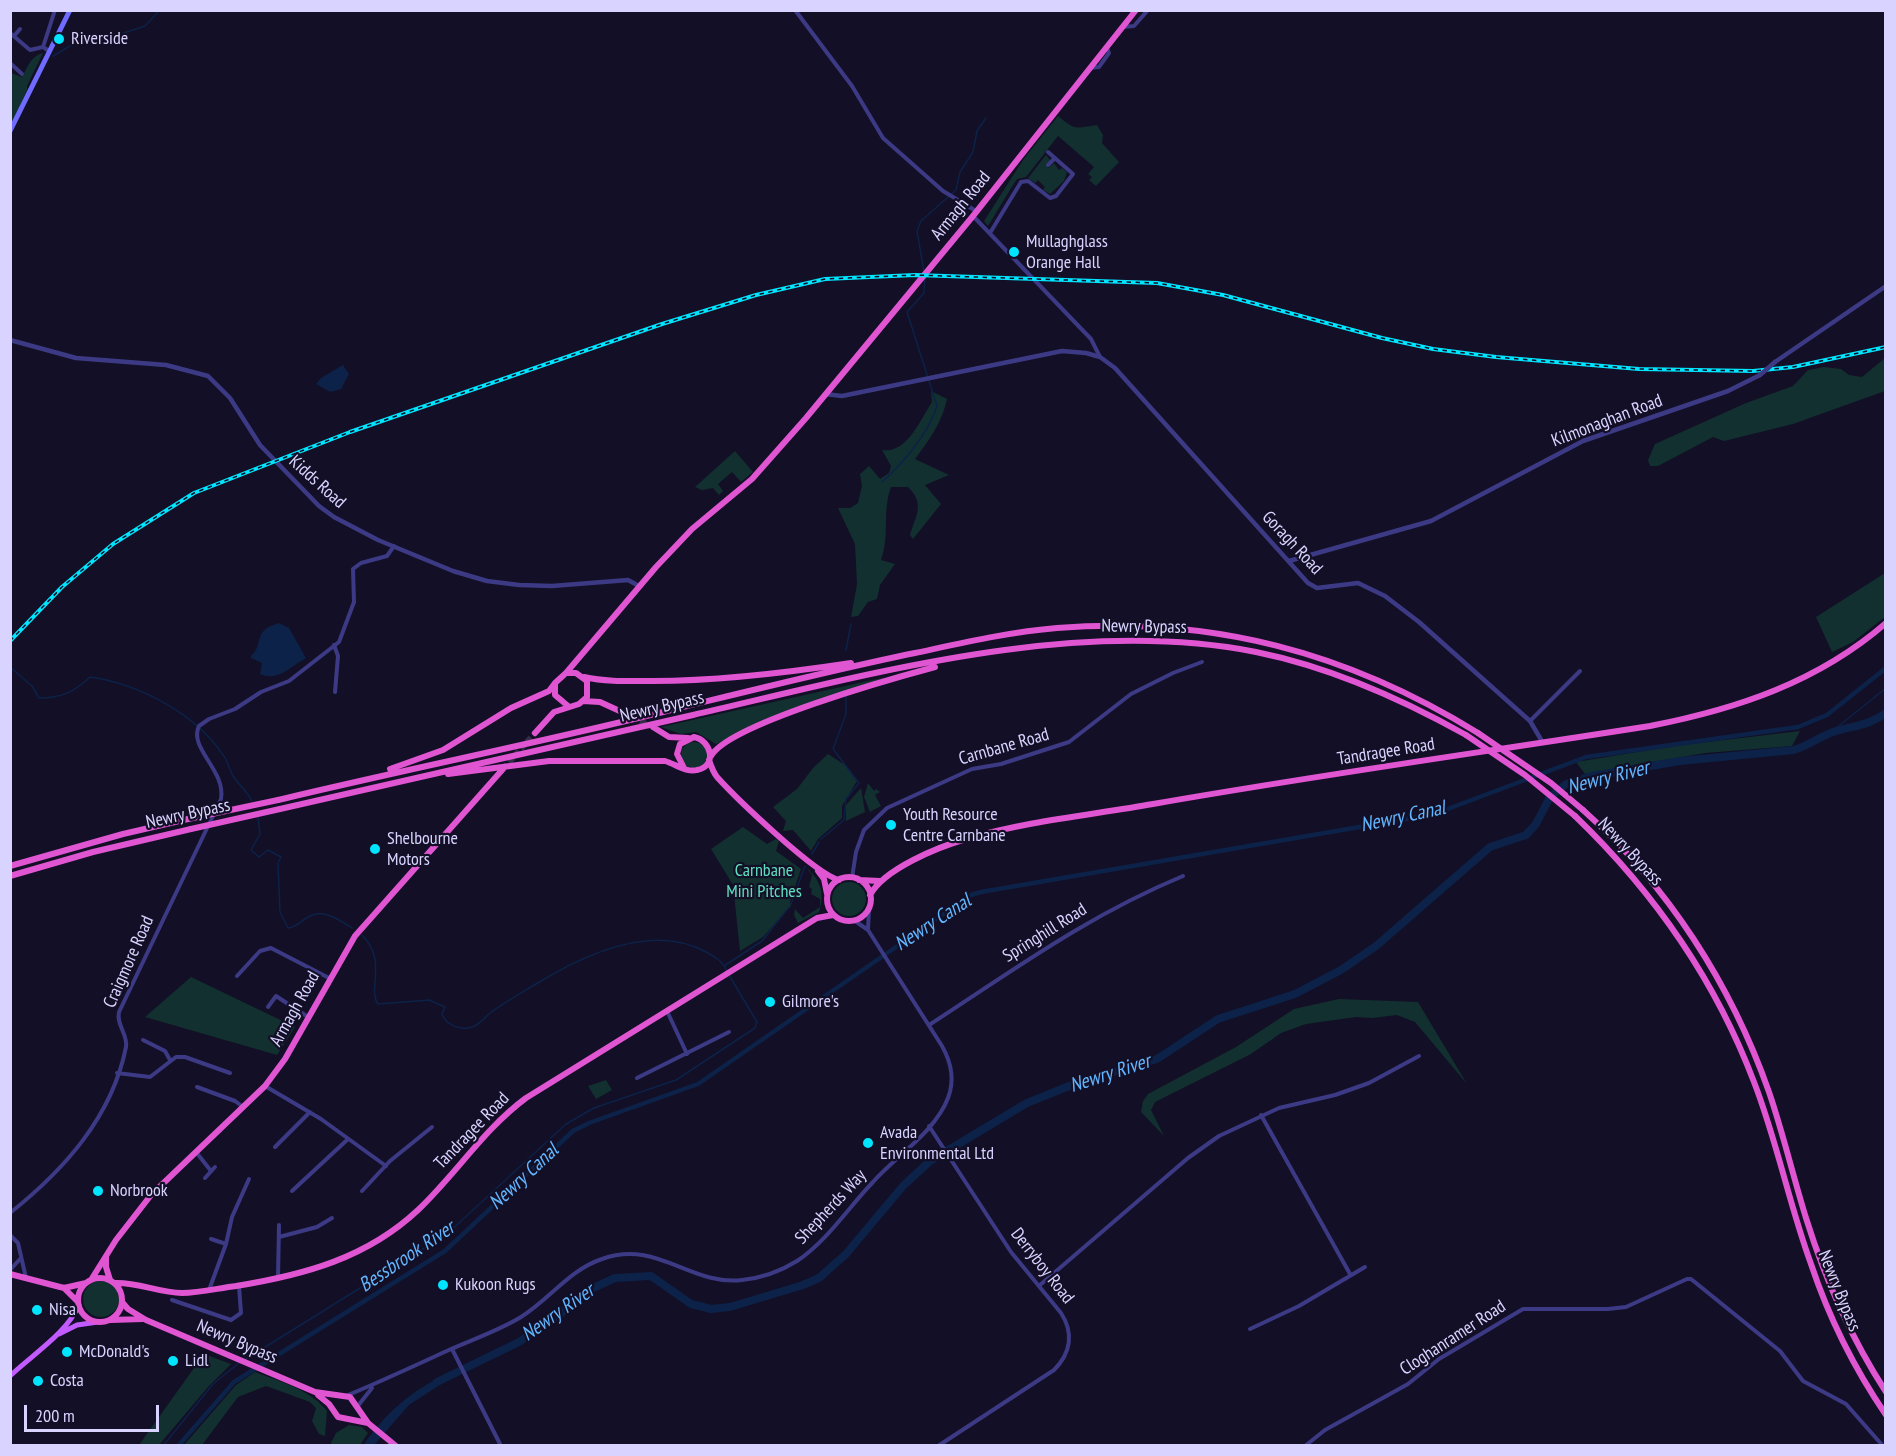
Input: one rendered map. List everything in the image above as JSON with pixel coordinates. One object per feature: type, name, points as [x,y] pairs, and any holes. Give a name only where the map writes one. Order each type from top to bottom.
[{"type":"highway","name":"Armagh Road","points":[[566,673],[588,644],[692,529],[752,479],[806,418],[1136,10]]},
{"type":"highway","name":"Tandragee Road","points":[[870,895],[880,881],[935,850],[1000,830],[1209,794],[1650,726],[1719,712],[1791,684],[1827,665],[1886,623]]},
{"type":"highway","name":"Newry Bypass","points":[[10,866],[123,834],[992,636],[1056,628],[1118,626],[1184,629],[1243,638],[1338,663],[1424,700],[1544,778],[1618,843],[1663,895],[1692,936],[1722,986],[1746,1036],[1769,1093],[1806,1217],[1828,1281],[1851,1330],[1886,1392]]},
{"type":"highway","name":"Newry Bypass","points":[[10,876],[93,852],[191,829],[831,683],[973,656],[1103,641],[1142,640],[1221,646],[1281,658],[1337,675],[1392,697],[1466,735],[1525,775],[1575,816],[1617,857],[1653,899],[1685,944],[1718,1000],[1742,1051],[1763,1106],[1824,1301],[1847,1350],[1886,1415]]},
{"type":"highway","points":[[581,656],[582,676],[600,702]]},
{"type":"highway","points":[[699,770],[722,744],[788,713],[883,681],[973,656]]},
{"type":"highway","points":[[367,778],[443,750],[511,708],[545,693],[566,673],[624,681],[723,680],[885,659]]},
{"type":"highway","points":[[554,712],[555,683]]},
{"type":"highway","points":[[583,701],[588,686]]},
{"type":"highway","points":[[555,695],[568,706]]},
{"type":"highway","points":[[535,733],[554,712],[583,701],[600,702],[624,713]]},
{"type":"highway","points":[[653,727],[669,737],[704,741],[715,775]]},
{"type":"highway","points":[[669,737],[684,768]]},
{"type":"highway","points":[[677,754],[680,744],[688,738]]},
{"type":"highway","points":[[420,777],[524,763],[576,760],[665,761],[715,775],[816,868],[824,879],[828,906],[833,915],[843,921],[855,921],[869,909],[870,895],[855,879]]},
{"type":"highway","name":"Armagh Road","points":[[89,1281],[129,1222],[151,1195],[265,1086],[285,1059],[329,978],[363,926],[503,769]]},
{"type":"highway","points":[[816,868],[838,880],[880,881]]},
{"type":"highway","points":[[827,894],[838,880]]},
{"type":"highway","name":"Tandragee Road","points":[[112,1282],[177,1293],[278,1279],[331,1264],[391,1233],[428,1201],[516,1105],[817,918],[828,906]]},
{"type":"highway","name":"Tandragee Road","points":[[817,918],[833,915]]},
{"type":"highway","points":[[106,1256],[106,1267],[112,1282],[121,1293],[122,1302],[117,1314],[109,1320]]},
{"type":"highway","points":[[10,1272],[27,1279],[64,1288],[100,1278],[112,1282]]},
{"type":"highway","points":[[78,1304],[80,1290],[89,1281]]},
{"type":"highway","points":[[121,1293],[130,1284]]},
{"type":"highway","points":[[64,1288],[87,1318],[98,1322],[146,1320]]},
{"type":"highway","points":[[122,1302],[128,1309],[146,1320]]},
{"type":"highway","name":"Newry Bypass","points":[[146,1320],[315,1392]]},
{"type":"highway","points":[[315,1392],[353,1398],[370,1425],[396,1446]]},
{"type":"highway","points":[[315,1392],[333,1408],[338,1417],[370,1425]]},
{"type":"highway","points":[[333,1408],[334,1401],[343,1396]]},
{"type":"highway","points":[[348,1418],[355,1414],[357,1407]]},
{"type":"main road","points":[[10,131],[70,10]]},
{"type":"main road","points":[[10,1376],[58,1334],[73,1317],[78,1304]]},
{"type":"main road","points":[[58,1334],[77,1325],[98,1322]]},
{"type":"street","points":[[43,47],[56,10]]},
{"type":"street","name":"Goragh Road","points":[[795,10],[852,86],[883,138],[948,194],[974,213],[990,233],[1091,339],[1100,357]]},
{"type":"street","points":[[1123,27],[1134,26],[1148,10]]},
{"type":"street","points":[[20,29],[12,34],[32,51],[43,47]]},
{"type":"street","points":[[43,47],[50,52]]},
{"type":"street","points":[[10,63],[22,74]]},
{"type":"street","points":[[990,233],[1021,182],[1028,181],[1050,198],[1056,196],[1073,174],[1048,152]]},
{"type":"street","points":[[1048,165],[1055,158]]},
{"type":"street","name":"Kilmonaghan Road","points":[[1289,561],[1431,521],[1583,441],[1728,391],[1760,375],[1775,362],[1886,286]]},
{"type":"street","name":"Kidds Road","points":[[10,340],[76,358],[166,365],[208,376],[230,398],[260,445],[319,506],[350,526],[453,571],[487,581],[552,585],[628,580],[639,586]]},
{"type":"street","name":"Goragh Road","points":[[825,394],[842,396],[1062,351],[1100,357],[1122,375],[1314,587],[1358,583],[1385,596],[1419,622],[1530,721],[1543,743]]},
{"type":"street","points":[[335,692],[338,656],[334,645],[343,636],[353,606],[353,569],[361,563],[387,556],[394,546]]},
{"type":"street","name":"Craigmore Road","points":[[10,1213],[66,1162],[86,1137],[108,1100],[126,1044],[118,1021],[119,1012],[220,799],[221,782],[198,730],[209,719],[235,710],[261,692],[290,681],[334,645]]},
{"type":"street","points":[[1193,658],[1195,665]]},
{"type":"street","name":"Carnbane Road","points":[[855,879],[859,840],[869,823],[880,813],[972,769],[1001,764],[1069,742],[1131,694],[1202,662]]},
{"type":"street","points":[[1530,721],[1571,677],[1580,671]]},
{"type":"street","name":"Springhill Road","points":[[929,1025],[1068,932],[1118,904],[1183,876]]},
{"type":"street","points":[[868,930],[869,909]]},
{"type":"street","name":"Shepherds Way","points":[[343,1396],[373,1387],[520,1317],[577,1271],[612,1255],[650,1255],[704,1276],[729,1281],[758,1277],[787,1267],[817,1245],[945,1106],[951,1075],[947,1054],[929,1025],[868,930],[855,921]]},
{"type":"street","points":[[237,976],[265,948],[271,948],[329,978]]},
{"type":"street","points":[[268,1006],[276,996],[308,1017]]},
{"type":"street","points":[[666,1010],[687,1053]]},
{"type":"street","points":[[638,1078],[729,1032]]},
{"type":"street","points":[[143,1040],[165,1051],[170,1060]]},
{"type":"street","points":[[1040,1285],[1199,1149],[1261,1115],[1354,1089],[1419,1056]]},
{"type":"street","points":[[117,1073],[150,1077],[170,1060],[185,1057],[230,1073]]},
{"type":"street","points":[[265,1086],[310,1112],[386,1166]]},
{"type":"street","points":[[197,1087],[235,1101],[244,1108]]},
{"type":"street","points":[[275,1147],[310,1112]]},
{"type":"street","points":[[1261,1115],[1350,1274]]},
{"type":"street","name":"Derryboy Road","points":[[929,1126],[1011,1252],[1040,1285],[1067,1322],[1070,1339],[1065,1357],[1054,1370],[938,1446]]},
{"type":"street","points":[[362,1191],[386,1166],[432,1127]]},
{"type":"street","points":[[292,1191],[347,1140]]},
{"type":"street","points":[[196,1152],[213,1169],[205,1178]]},
{"type":"street","points":[[209,1290],[226,1244],[232,1217],[249,1179]]},
{"type":"street","points":[[279,1237],[317,1227],[332,1218]]},
{"type":"street","points":[[278,1279],[279,1225]]},
{"type":"street","points":[[10,1235],[18,1244],[27,1279]]},
{"type":"street","points":[[212,1239],[226,1244]]},
{"type":"street","points":[[10,1272],[21,1258]]},
{"type":"street","points":[[1250,1329],[1290,1311],[1365,1267]]},
{"type":"street","name":"Cloghanramer Road","points":[[1305,1446],[1325,1430],[1408,1384],[1439,1359],[1523,1309],[1626,1307],[1691,1279],[1780,1351],[1803,1380],[1846,1404],[1883,1446]]},
{"type":"street","points":[[172,1300],[194,1306],[210,1315],[235,1320],[242,1309],[239,1285]]},
{"type":"street","points":[[452,1349],[501,1446]]},
{"type":"street","name":"Shepherds Way","points":[[357,1407],[373,1387]]},
{"type":"green space","points":[[43,53],[11,126],[11,73],[22,77],[32,60]]},
{"type":"green space","points":[[1058,116],[1076,127],[1097,125],[1103,135],[1102,143],[1119,162],[1096,186],[1089,180],[1092,177],[1088,174],[1094,167],[1058,136],[1026,177],[1017,179],[988,226],[984,221],[1023,160]]},
{"type":"green space","points":[[1046,155],[1050,160],[1046,165],[1048,168],[1054,163],[1059,170],[1062,168],[1067,172],[1064,181],[1050,194],[1043,190],[1045,187],[1038,180],[1035,183],[1028,178]]},
{"type":"green space","points":[[1885,358],[1885,391],[1793,424],[1724,441],[1713,437],[1658,466],[1650,466],[1648,460],[1655,444],[1746,403],[1793,386],[1808,370],[1824,367],[1841,369],[1849,375],[1862,377]]},
{"type":"green space","points":[[931,391],[947,399],[935,430],[915,459],[949,475],[925,485],[941,504],[913,539],[910,535],[918,511],[917,499],[908,487],[891,487],[881,560],[895,564],[880,585],[877,599],[868,602],[858,616],[851,617],[857,584],[855,544],[838,508],[850,508],[858,503],[862,486],[860,474],[869,466],[880,479],[889,473],[891,466],[882,450],[899,447],[912,434],[932,402]]},
{"type":"green space","points":[[735,451],[753,472],[741,482],[732,472],[718,484],[723,491],[719,495],[713,488],[702,490],[695,487]]},
{"type":"green space","points":[[1885,573],[1885,617],[1853,642],[1832,652],[1816,617]]},
{"type":"green space","points":[[886,677],[790,710],[716,744],[696,732],[681,734],[661,727]]},
{"type":"green space","points":[[1800,731],[1792,746],[1705,753],[1585,774],[1576,762],[1674,746]]},
{"type":"green space","points":[[694,742],[704,745],[707,755],[704,765],[694,768],[684,765],[681,755],[684,745]]},
{"type":"green space","name":"Carnbane Mini Pitches","points":[[828,754],[845,765],[857,781],[842,806],[842,818],[818,839],[811,851],[793,830],[783,831],[786,821],[773,807],[797,789],[813,768]]},
{"type":"green space","points":[[868,783],[874,791],[876,789],[880,792],[875,795],[881,806],[870,812],[864,797]]},
{"type":"green space","points":[[861,788],[865,812],[846,821],[846,805]]},
{"type":"green space","name":"Carnbane Mini Pitches","points":[[743,827],[767,844],[776,839],[779,841],[776,851],[801,869],[790,902],[791,906],[763,937],[740,951],[733,885],[711,849]]},
{"type":"green space","points":[[806,867],[818,882],[822,899],[819,912],[798,923],[794,915],[795,909],[803,918],[820,907],[820,899],[811,894],[812,889],[809,887],[812,875]]},
{"type":"green space","points":[[849,882],[861,887],[866,899],[861,911],[849,916],[837,911],[832,899],[837,887]]},
{"type":"green space","points":[[191,977],[295,1027],[277,1055],[145,1017]]},
{"type":"green space","points":[[1339,999],[1418,1002],[1467,1084],[1415,1022],[1397,1015],[1356,1017],[1306,1024],[1281,1033],[1251,1054],[1155,1102],[1151,1110],[1164,1136],[1141,1112],[1143,1101],[1148,1094],[1236,1047],[1294,1009]]},
{"type":"green space","points":[[606,1080],[612,1090],[596,1099],[588,1086]]},
{"type":"green space","points":[[101,1281],[114,1286],[119,1299],[114,1312],[101,1317],[88,1312],[83,1299],[88,1286]]},
{"type":"green space","points":[[204,1354],[231,1364],[208,1387],[159,1445],[139,1445]]},
{"type":"green space","points":[[255,1372],[294,1387],[320,1404],[327,1411],[325,1436],[319,1434],[312,1421],[316,1408],[310,1402],[266,1386],[238,1397],[202,1445],[184,1445],[236,1385]]},
{"type":"green space","points":[[349,1425],[362,1427],[368,1433],[360,1445],[330,1445],[336,1433]]},
{"type":"water","points":[[343,365],[349,374],[341,389],[330,392],[316,384],[321,378]]},
{"type":"water","points":[[279,623],[289,628],[306,658],[279,675],[260,674],[262,663],[251,656],[265,630]]},
{"type":"water","points":[[445,1375],[449,1379],[409,1405],[374,1445],[363,1446],[399,1404],[421,1388]]},
{"type":"waterway","points":[[80,40],[93,43],[145,26],[160,10]]},
{"type":"waterway","points":[[53,56],[75,43]]},
{"type":"waterway","points":[[924,272],[917,231],[921,221],[956,190],[960,172],[973,152],[977,131],[986,118]]},
{"type":"waterway","points":[[882,482],[914,447],[928,426],[937,406],[907,312],[924,293],[925,277]]},
{"type":"waterway","points":[[846,650],[851,624]]},
{"type":"waterway","name":"Bessbrook River","points":[[10,667],[32,686],[39,698],[67,693],[79,687],[90,677],[128,686],[164,703],[182,714],[211,740],[225,757],[233,776],[252,801]]},
{"type":"waterway","name":"Newry Canal","points":[[178,1446],[234,1382],[445,1251],[573,1131],[589,1123],[698,1084],[971,895],[1437,813],[1586,757],[1798,727],[1827,715],[1886,668]]},
{"type":"waterway","points":[[1830,733],[1886,688]]},
{"type":"waterway","points":[[821,839],[844,820],[846,799],[859,783],[833,749],[846,714],[846,696]]},
{"type":"waterway","name":"Newry River","points":[[437,1382],[519,1342],[563,1312],[591,1289],[615,1278],[651,1276],[691,1304],[711,1309],[730,1307],[819,1278],[846,1254],[903,1186],[930,1161],[1027,1103],[1074,1084],[1157,1059],[1218,1019],[1295,994],[1341,970],[1376,946],[1490,847],[1526,835],[1536,824],[1550,797],[1566,784],[1592,776],[1680,761],[1794,750],[1833,732],[1872,721],[1886,713]]},
{"type":"waterway","name":"Bessbrook River","points":[[258,817],[260,834],[251,850],[259,857],[268,850],[281,857],[278,863],[280,912],[288,928],[315,914],[332,916],[352,928]]},
{"type":"waterway","points":[[812,854],[819,842]]},
{"type":"waterway","points":[[791,904],[805,866]]},
{"type":"waterway","points":[[724,966],[762,941],[789,907]]},
{"type":"waterway","name":"Bessbrook River","points":[[362,935],[374,955],[375,998],[378,1004],[429,1000],[445,1007],[442,1014],[444,1018],[454,1026],[463,1028],[477,1025],[501,1006],[575,963],[596,953],[640,941],[662,940],[683,943],[715,957],[727,971]]},
{"type":"waterway","name":"Bessbrook River","points":[[246,1359],[447,1234],[566,1124],[594,1108],[676,1080],[755,1028],[757,1022],[729,975]]},
{"type":"waterway","name":"Bessbrook River","points":[[163,1446],[213,1384],[239,1363]]},
{"type":"tunnel","points":[[624,713],[650,726]]},
{"type":"tunnel","points":[[503,769],[535,733]]},
{"type":"railway","points":[[10,641],[62,587],[113,544],[194,493],[350,432],[662,324],[756,295],[825,279],[915,275],[1157,283],[1223,295],[1382,338],[1433,349],[1496,357],[1639,369],[1753,371],[1793,367],[1886,347]]},
{"type":"place","name":"Riverside","points":[[59,39]]},
{"type":"place","name":"Mullaghglass Orange Hall","points":[[1014,252]]},
{"type":"place","name":"Youth Resource Centre Carnbane","points":[[891,825]]},
{"type":"place","name":"Shelbourne Motors","points":[[375,849]]},
{"type":"place","name":"Gilmore's","points":[[770,1002]]},
{"type":"place","name":"Avada Environmental Ltd","points":[[868,1143]]},
{"type":"place","name":"Norbrook","points":[[98,1191]]},
{"type":"place","name":"Kukoon Rugs","points":[[443,1285]]},
{"type":"place","name":"Nisa","points":[[37,1310]]},
{"type":"place","name":"McDonald's","points":[[67,1352]]},
{"type":"place","name":"Lidl","points":[[173,1361]]},
{"type":"place","name":"Costa","points":[[38,1381]]}]
